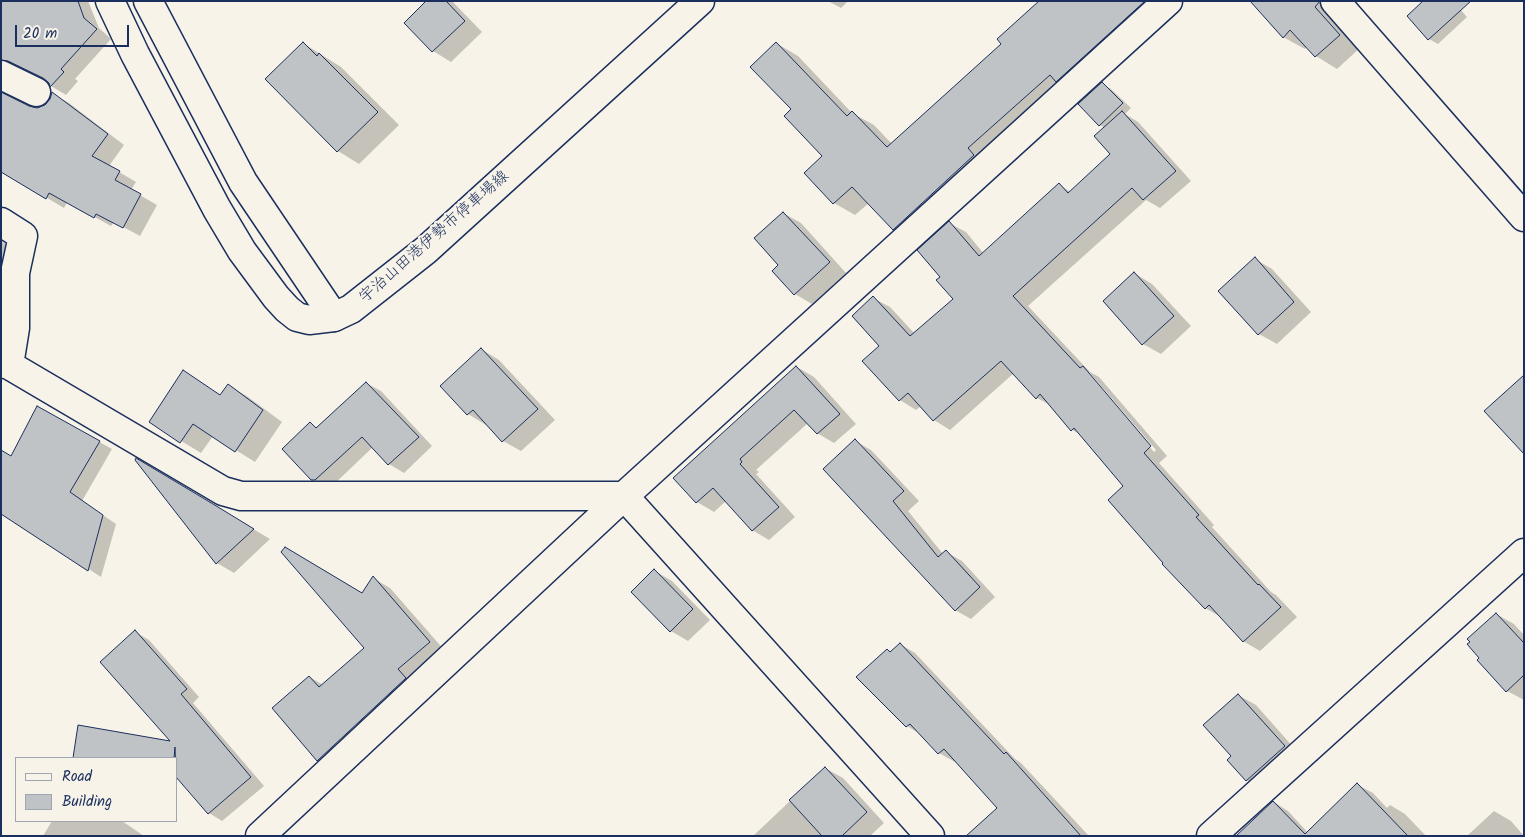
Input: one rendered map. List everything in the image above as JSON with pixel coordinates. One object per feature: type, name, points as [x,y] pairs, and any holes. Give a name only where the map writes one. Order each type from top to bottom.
[{"type":"street","name":"宇治山田港伊勢市停車場線","points":[[110,1],[135,54],[217,209],[242,251],[286,309],[297,317],[309,320],[334,317],[351,309],[426,250],[700,1]]},
{"type":"street","points":[[148,1],[243,182],[334,317]]},
{"type":"street","points":[[260,836],[624,496],[1168,1]]},
{"type":"street","points":[[1336,1],[1524,217]]},
{"type":"street","points":[[1,75],[36,92]]},
{"type":"street","points":[[1,222],[23,236],[15,273],[15,328],[5,364],[222,491],[241,496],[624,496],[930,836]]},
{"type":"street","points":[[1211,836],[1524,553]]},
{"type":"building","points":[[1,1],[78,1],[84,18],[97,29],[61,69],[64,72],[50,87],[49,83],[43,78],[8,61],[1,60]]},
{"type":"building","points":[[426,1],[446,1],[465,21],[432,52],[404,23]]},
{"type":"building","points":[[1039,1],[1145,1],[1056,82],[1050,75],[968,148],[974,155],[893,230],[852,187],[833,204],[804,173],[822,156],[784,116],[791,109],[750,67],[776,42],[847,116],[852,111],[887,147],[1001,44],[997,39]]},
{"type":"building","points":[[1250,1],[1320,1],[1315,7],[1340,35],[1315,57],[1290,30],[1283,38]]},
{"type":"building","points":[[1423,1],[1471,1],[1428,40],[1407,16]]},
{"type":"building","points":[[303,42],[317,56],[319,53],[378,112],[337,152],[265,79]]},
{"type":"building","points":[[1102,82],[1123,103],[1099,126],[1078,104]]},
{"type":"building","points":[[1,92],[37,108],[45,105],[50,99],[52,92],[108,134],[92,156],[120,171],[115,180],[141,194],[123,228],[96,214],[94,218],[49,193],[46,199],[1,172]]},
{"type":"building","points":[[1122,111],[1176,171],[1143,200],[1132,188],[1013,296],[1080,368],[1083,366],[1151,446],[1144,453],[1199,515],[1196,517],[1258,585],[1281,607],[1243,642],[1209,605],[1205,609],[1162,564],[1108,500],[1123,486],[1074,428],[1071,431],[1040,394],[1036,399],[1001,361],[933,421],[908,393],[899,401],[862,361],[879,346],[852,316],[873,296],[910,336],[953,299],[936,280],[940,277],[917,250],[949,221],[979,256],[1059,183],[1068,193],[1110,154],[1094,136]]},
{"type":"building","points":[[783,212],[830,262],[794,295],[772,271],[778,265],[754,238]]},
{"type":"building","points":[[1255,257],[1294,302],[1258,335],[1218,291]]},
{"type":"building","points":[[1134,272],[1174,316],[1142,345],[1103,301]]},
{"type":"building","points":[[481,348],[538,409],[502,442],[473,410],[467,415],[440,386]]},
{"type":"building","points":[[796,366],[840,414],[817,434],[794,410],[740,459],[742,462],[740,464],[779,507],[752,531],[713,488],[696,503],[673,478]]},
{"type":"building","points":[[183,370],[220,395],[228,384],[263,410],[235,452],[193,424],[180,443],[149,422]]},
{"type":"building","points":[[1524,375],[1524,454],[1484,411]]},
{"type":"building","points":[[366,382],[419,437],[388,465],[362,437],[315,480],[311,480],[282,449],[310,422],[316,428]]},
{"type":"building","points":[[37,406],[100,441],[70,492],[103,515],[88,571],[1,514],[1,450],[11,456]]},
{"type":"building","points":[[855,439],[904,491],[893,501],[938,557],[946,550],[980,587],[955,611],[823,469]]},
{"type":"building","points":[[136,458],[254,529],[216,564],[135,460]]},
{"type":"building","points":[[285,547],[362,593],[373,576],[430,642],[398,669],[406,678],[317,761],[272,708],[309,676],[319,687],[364,648],[281,552]]},
{"type":"building","points":[[654,569],[693,609],[670,632],[631,592]]},
{"type":"building","points":[[1496,613],[1524,643],[1524,675],[1506,692],[1477,660],[1479,658],[1467,644],[1470,642],[1467,639]]},
{"type":"building","points":[[135,630],[187,689],[181,694],[251,777],[208,814],[178,779],[178,757],[175,757],[175,747],[174,757],[73,757],[78,725],[170,741],[100,662]]},
{"type":"building","points":[[900,643],[1004,754],[1006,752],[1081,836],[966,836],[997,808],[944,749],[938,754],[910,724],[906,727],[856,677],[887,649],[890,652]]},
{"type":"building","points":[[1238,694],[1285,746],[1246,781],[1227,760],[1231,756],[1203,725]]},
{"type":"building","points":[[825,767],[867,812],[842,836],[822,836],[789,800]]},
{"type":"building","points":[[1357,783],[1408,836],[1236,836],[1273,801],[1305,834]]}]
